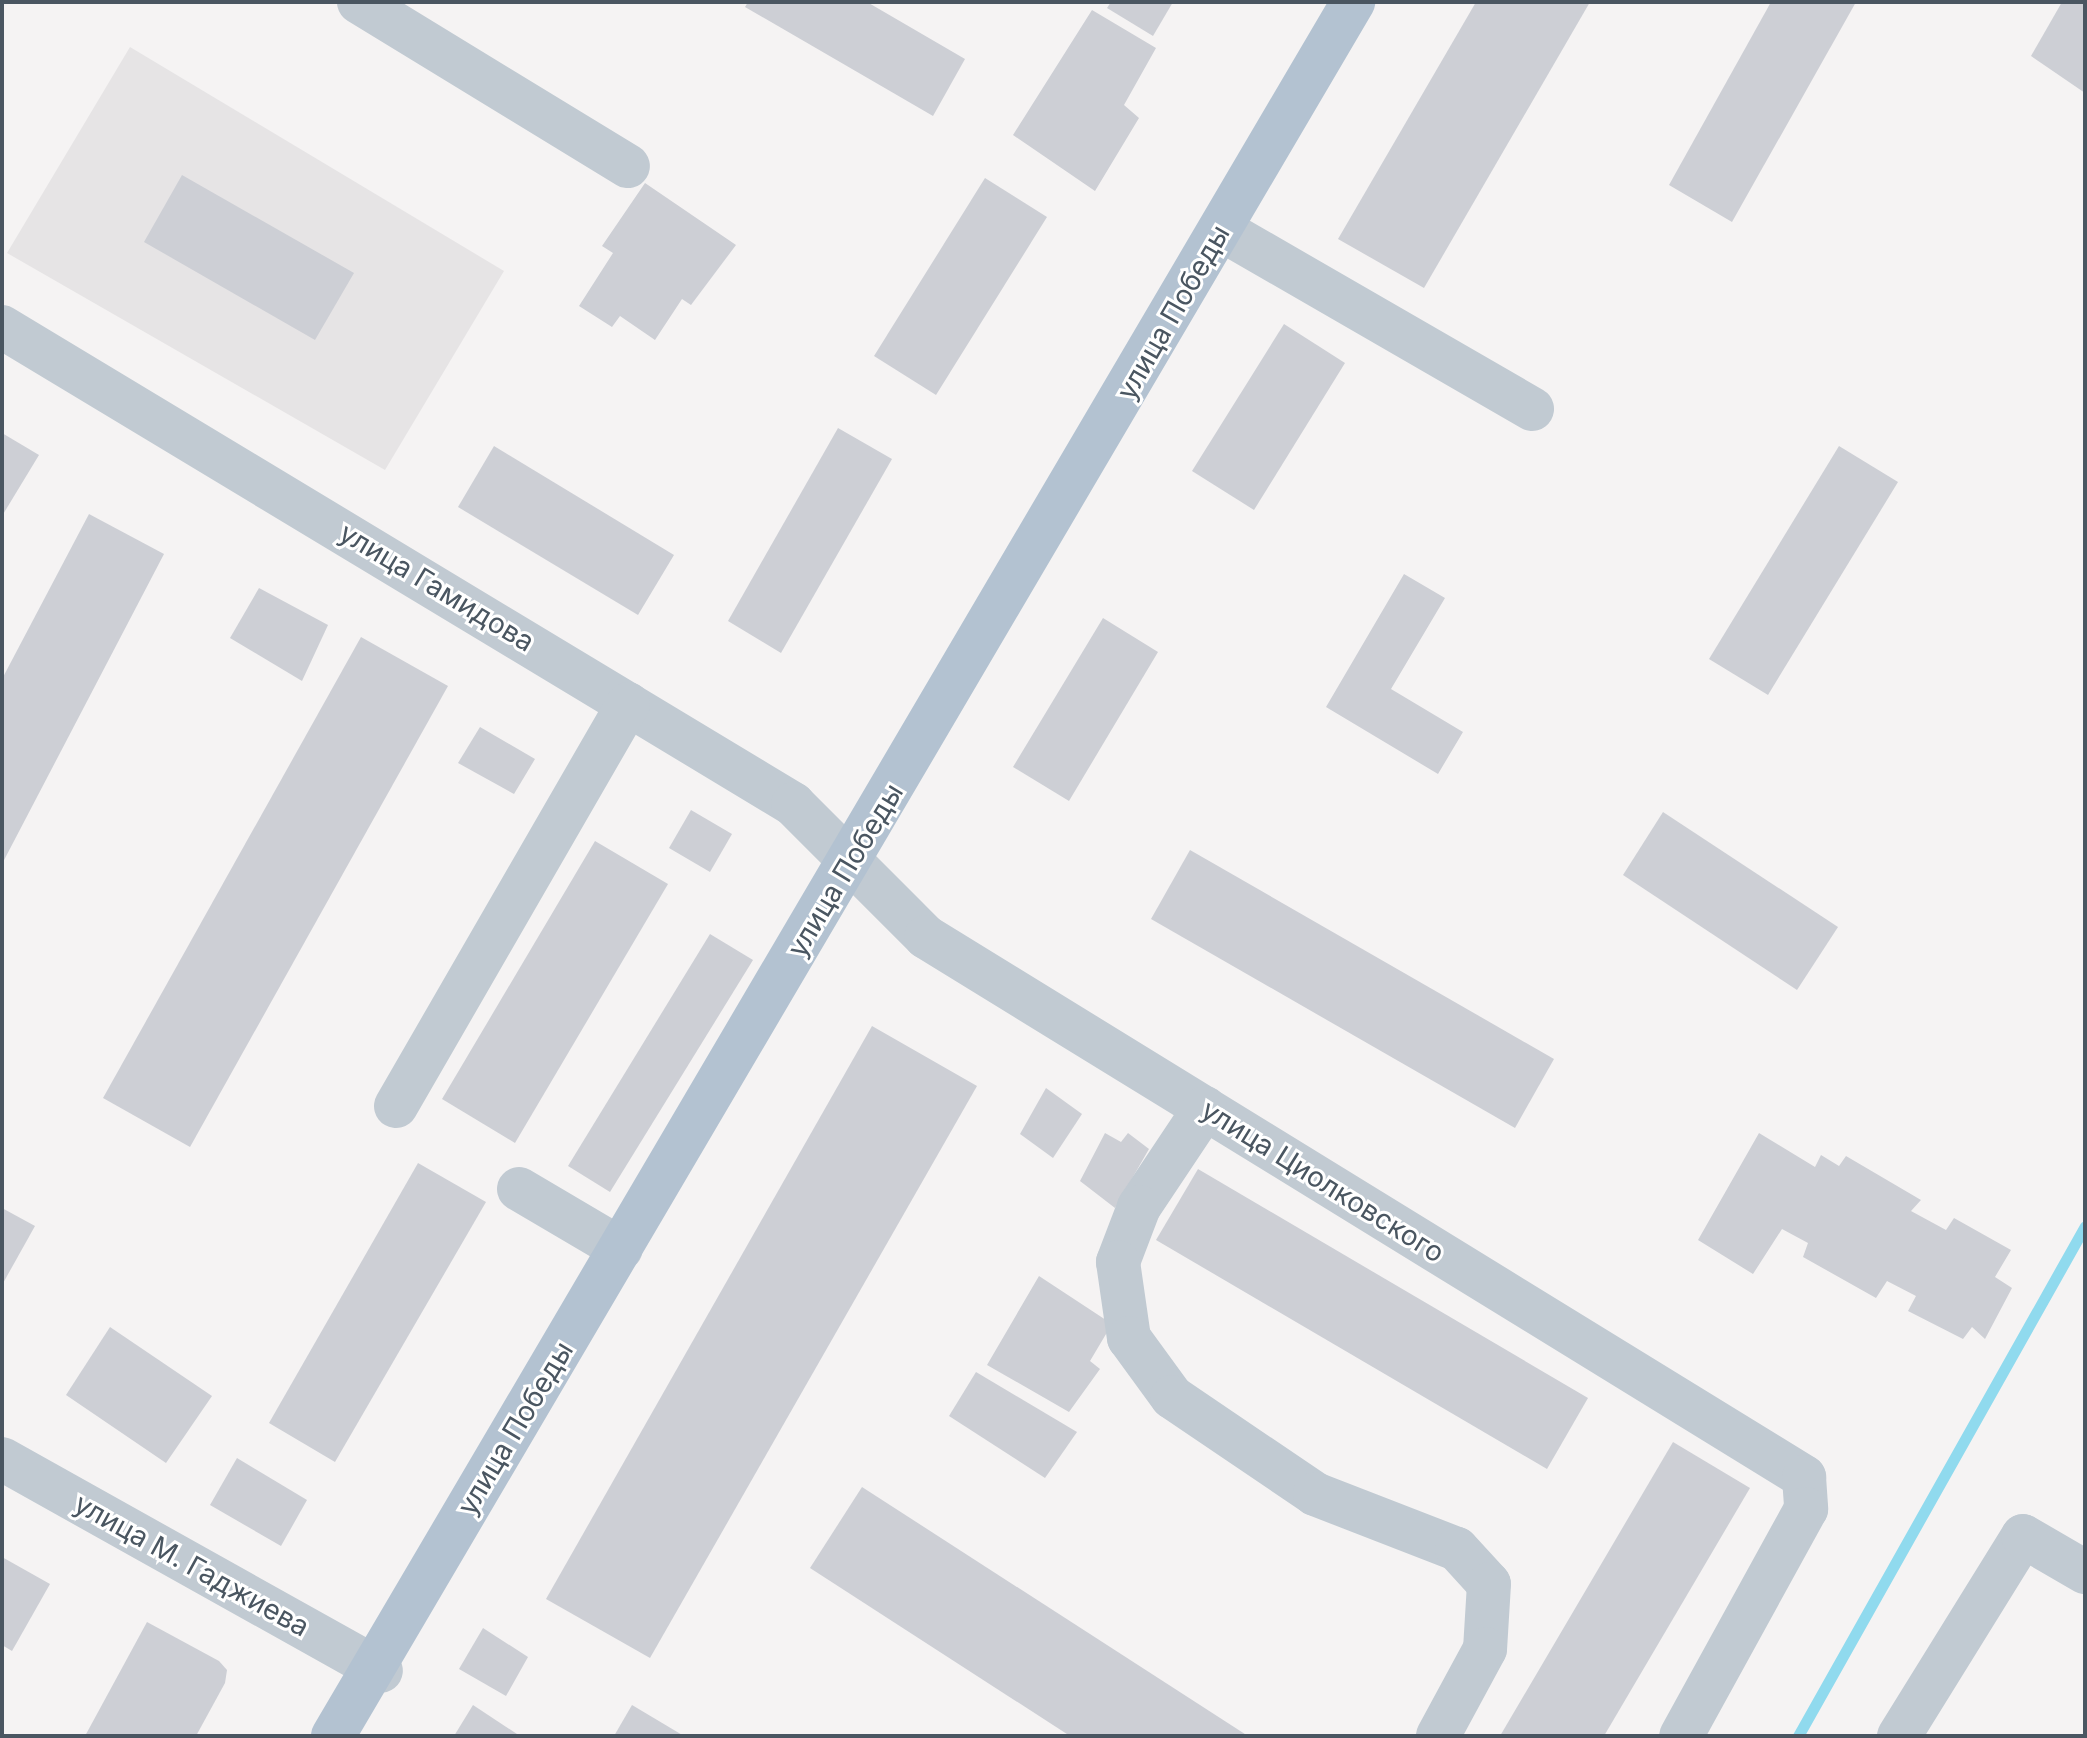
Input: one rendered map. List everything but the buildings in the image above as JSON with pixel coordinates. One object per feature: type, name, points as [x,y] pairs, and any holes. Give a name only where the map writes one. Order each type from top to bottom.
[{"type":"main road","name":"улица Победы","points":[[1225,232],[1353,2]]},
{"type":"main road","name":"улица Победы","points":[[333,1736],[378,1669],[1363,2]]},
{"type":"main road","name":"улица Победы","points":[[343,1736],[378,1669],[621,1249],[855,862]]},
{"type":"street","points":[[359,2],[628,166]]},
{"type":"street","points":[[1225,232],[1532,409]]},
{"type":"street","name":"улица Гамидова","points":[[2,327],[793,804],[855,862]]},
{"type":"street","points":[[396,1106],[628,704]]},
{"type":"street","name":"улица Циолковского","points":[[855,862],[926,937],[1804,1477],[1806,1509],[1681,1736]]},
{"type":"street","points":[[1205,1108],[1139,1207],[1118,1262],[1129,1338],[1172,1397],[1315,1494],[1457,1549],[1489,1584],[1485,1649],[1438,1736]]},
{"type":"street","points":[[519,1189],[621,1249]]},
{"type":"street","name":"улица М. Гаджиева","points":[[2,1459],[378,1669]]},
{"type":"street","points":[[1899,1736],[2023,1536],[2085,1572]]},
{"type":"shaded area","points":[[130,47],[504,271],[385,470],[7,253]]},
{"type":"waterway","points":[[1798,1736],[2085,1226]]}]
